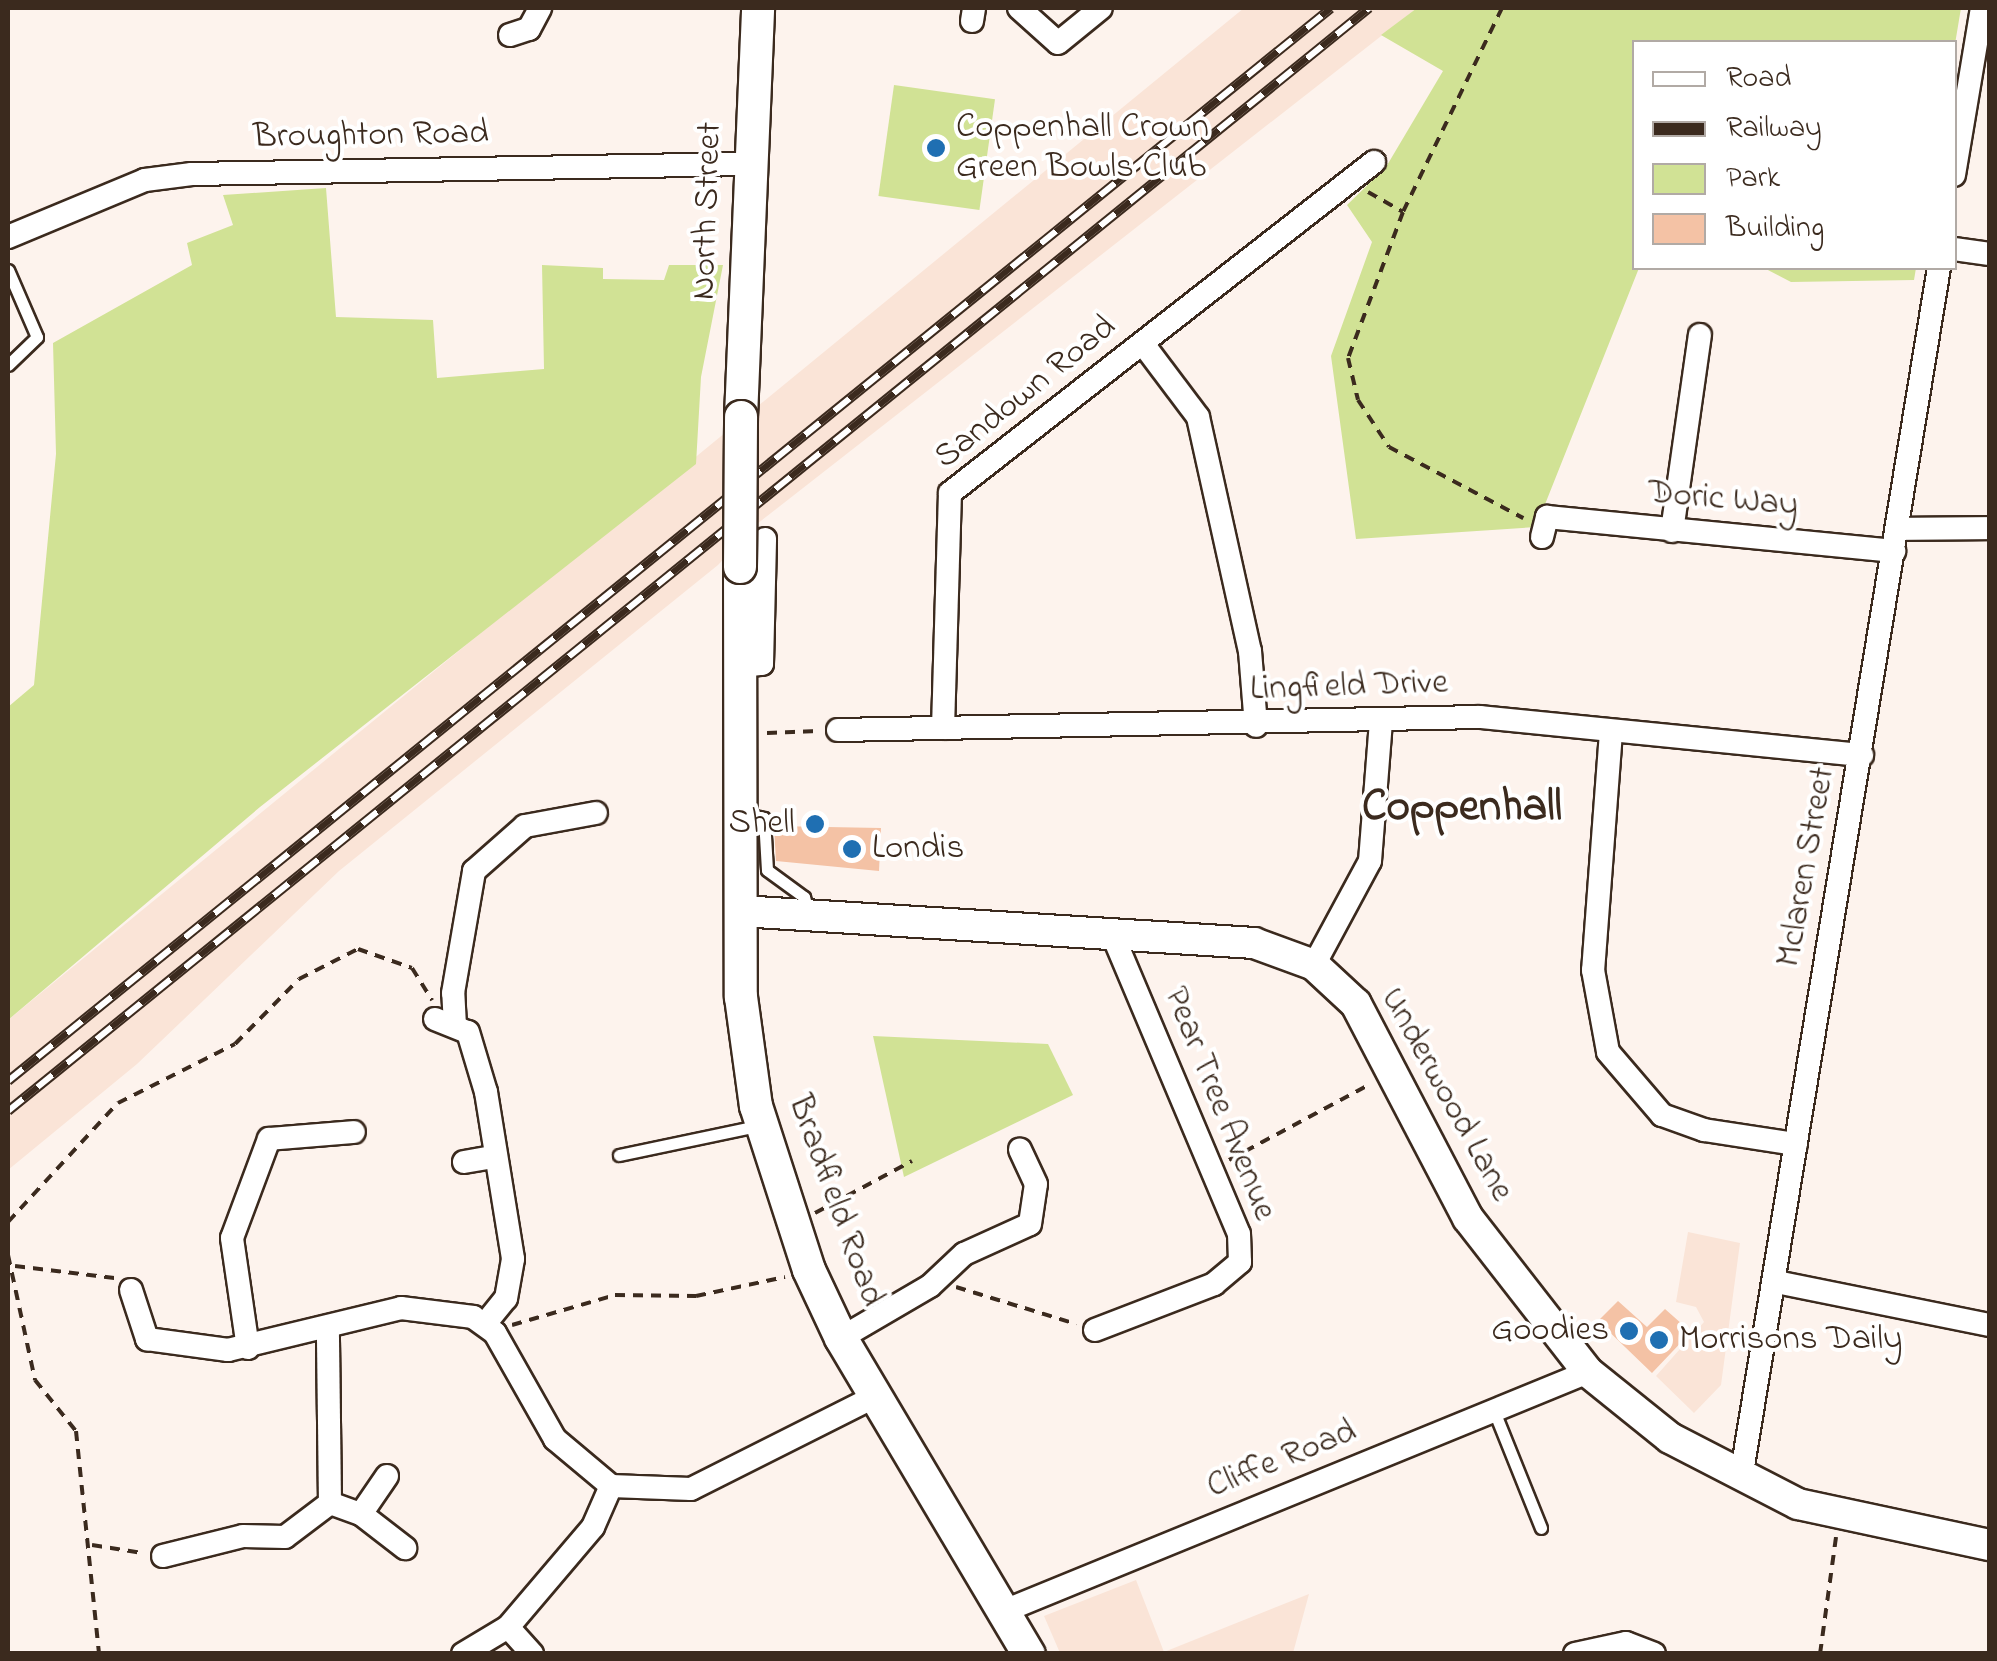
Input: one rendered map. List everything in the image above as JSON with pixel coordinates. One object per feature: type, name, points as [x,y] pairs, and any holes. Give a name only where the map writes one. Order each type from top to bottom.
[{"type":"main road","name":"North Street","points":[[742,418],[748,164],[758,8]]},
{"type":"main road","name":"Bradfield Road","points":[[742,418],[741,997],[762,1125],[809,1270],[841,1338],[1029,1654]]},
{"type":"street","points":[[510,35],[529,29],[540,8]]},
{"type":"street","points":[[1018,8],[1052,52],[1101,8]]},
{"type":"street","points":[[1957,157],[1982,8]]},
{"type":"street","name":"Sandown Road","points":[[944,728],[950,493],[1143,344],[1333,206],[1349,182],[1374,162]]},
{"type":"street","name":"Broughton Road","points":[[8,237],[145,180],[192,174],[748,164]]},
{"type":"street","points":[[1957,249],[1990,254]]},
{"type":"street","name":"Mclaren Street","points":[[1742,1478],[1939,270]]},
{"type":"street","points":[[1672,531],[1702,331]]},
{"type":"street","points":[[1143,344],[1198,417],[1250,651],[1256,726]]},
{"type":"street","name":"Doric Way","points":[[1546,516],[1672,531],[1896,540],[1990,528]]},
{"type":"street","points":[[742,666],[762,664],[764,539]]},
{"type":"street","name":"Lingfield Drive","points":[[838,730],[1256,726],[1480,718],[1862,755]]},
{"type":"street","points":[[1314,964],[1370,860],[1381,720]]},
{"type":"street","points":[[1612,732],[1593,970],[1608,1052],[1662,1114],[1704,1130],[1796,1144]]},
{"type":"street","points":[[491,1328],[506,1298],[513,1259],[492,1157],[486,1092],[468,1032],[445,1023],[474,871],[525,826],[596,813]]},
{"type":"street","name":"Underwood Lane","points":[[740,911],[1254,944],[1314,964],[1356,1004],[1468,1218],[1588,1372],[1670,1438],[1742,1478],[1840,1513],[1990,1545]]},
{"type":"street","name":"Pear Tree Avenue","points":[[1095,1330],[1214,1284],[1240,1262],[1239,1234],[1113,936]]},
{"type":"street","points":[[248,1348],[232,1238],[261,1135],[354,1132]]},
{"type":"street","points":[[841,1338],[930,1286],[964,1254],[1030,1224],[1038,1197],[1024,1158],[1050,1155]]},
{"type":"street","points":[[464,1162],[492,1157]]},
{"type":"street","points":[[1776,1282],[1990,1324]]},
{"type":"street","points":[[131,1290],[147,1338],[248,1348],[401,1308],[491,1328],[554,1439],[611,1486],[691,1488],[876,1396]]},
{"type":"street","points":[[328,1327],[330,1503]]},
{"type":"street","name":"Cliffe Road","points":[[1002,1612],[1588,1372]]},
{"type":"street","points":[[361,1514],[387,1476]]},
{"type":"street","points":[[464,1654],[508,1627],[593,1527],[611,1486]]},
{"type":"street","points":[[330,1503],[361,1514],[405,1548]]},
{"type":"street","points":[[163,1556],[244,1536],[286,1538],[330,1503]]},
{"type":"street","points":[[508,1627],[532,1654]]},
{"type":"street","points":[[1575,1654],[1626,1644],[1654,1654]]},
{"type":"lane","points":[[8,270],[37,337],[8,365]]},
{"type":"lane","points":[[741,814],[764,818],[767,870],[804,897],[809,918]]},
{"type":"lane","points":[[619,1155],[762,1125]]},
{"type":"lane","points":[[1494,1411],[1541,1528]]},
{"type":"path","points":[[1502,8],[1402,212],[1352,344],[1358,400],[1389,447],[1528,521],[1546,516]]},
{"type":"path","points":[[1349,182],[1402,212]]},
{"type":"path","points":[[742,734],[838,730]]},
{"type":"path","points":[[8,1222],[118,1102],[235,1044],[300,979],[358,949],[412,968],[445,1023]]},
{"type":"path","points":[[1212,1169],[1390,1072]]},
{"type":"path","points":[[792,1222],[912,1161]]},
{"type":"path","points":[[8,1255],[15,1266],[35,1380],[76,1431],[92,1545],[100,1654]]},
{"type":"path","points":[[15,1266],[111,1276],[131,1290]]},
{"type":"path","points":[[491,1328],[546,1309],[615,1295],[696,1296],[809,1270]]},
{"type":"path","points":[[952,1286],[1095,1330]]},
{"type":"path","points":[[1820,1654],[1840,1513]]},
{"type":"path","points":[[92,1545],[163,1556]]},
{"type":"shaded area","points":[[1244,8],[1417,8],[757,524],[718,565],[339,871],[137,1064],[8,1170],[8,1020]]},
{"type":"shaded area","points":[[1688,1232],[1740,1243],[1721,1385],[1694,1413],[1656,1376],[1704,1322],[1696,1307],[1676,1302]]},
{"type":"shaded area","points":[[1136,1580],[1164,1652],[1309,1594],[1293,1653],[1060,1653],[1044,1616]]},
{"type":"green space","points":[[1417,8],[1961,8],[1956,40],[1632,40],[1632,270],[1638,270],[1536,527],[1356,539],[1331,356],[1372,242],[1347,205],[1386,167],[1443,71],[1381,35]]},
{"type":"green space","name":"Coppenhall Crown Green Bowls Club","points":[[894,85],[995,99],[979,210],[878,196]]},
{"type":"green space","points":[[326,188],[336,317],[433,320],[437,378],[544,369],[542,265],[603,268],[603,279],[664,280],[669,265],[723,265],[701,377],[696,464],[260,807],[8,1020],[8,707],[34,685],[56,454],[53,343],[192,265],[187,243],[233,225],[223,195]]},
{"type":"green space","points":[[1768,270],[1916,270],[1914,280],[1791,282]]},
{"type":"green space","points":[[873,1036],[1048,1044],[1073,1095],[904,1177]]},
{"type":"building","points":[[774,826],[881,828],[879,871],[776,861]]},
{"type":"building","name":"Morrisons Daily","points":[[1618,1301],[1647,1327],[1665,1309],[1691,1332],[1652,1373],[1598,1321]]},
{"type":"railway","points":[[8,1081],[1331,8]]},
{"type":"railway","points":[[8,1111],[1369,8]]},
{"type":"place","name":"Coppenhall Crown Green Bowls Club","points":[[936,148]]},
{"type":"place","name":"Shell","points":[[815,824]]},
{"type":"place","name":"Londis","points":[[852,849]]},
{"type":"place","name":"Goodies","points":[[1629,1331]]},
{"type":"place","name":"Morrisons Daily","points":[[1659,1340]]},
{"type":"district","name":"Coppenhall","points":[[1462,809]]}]
